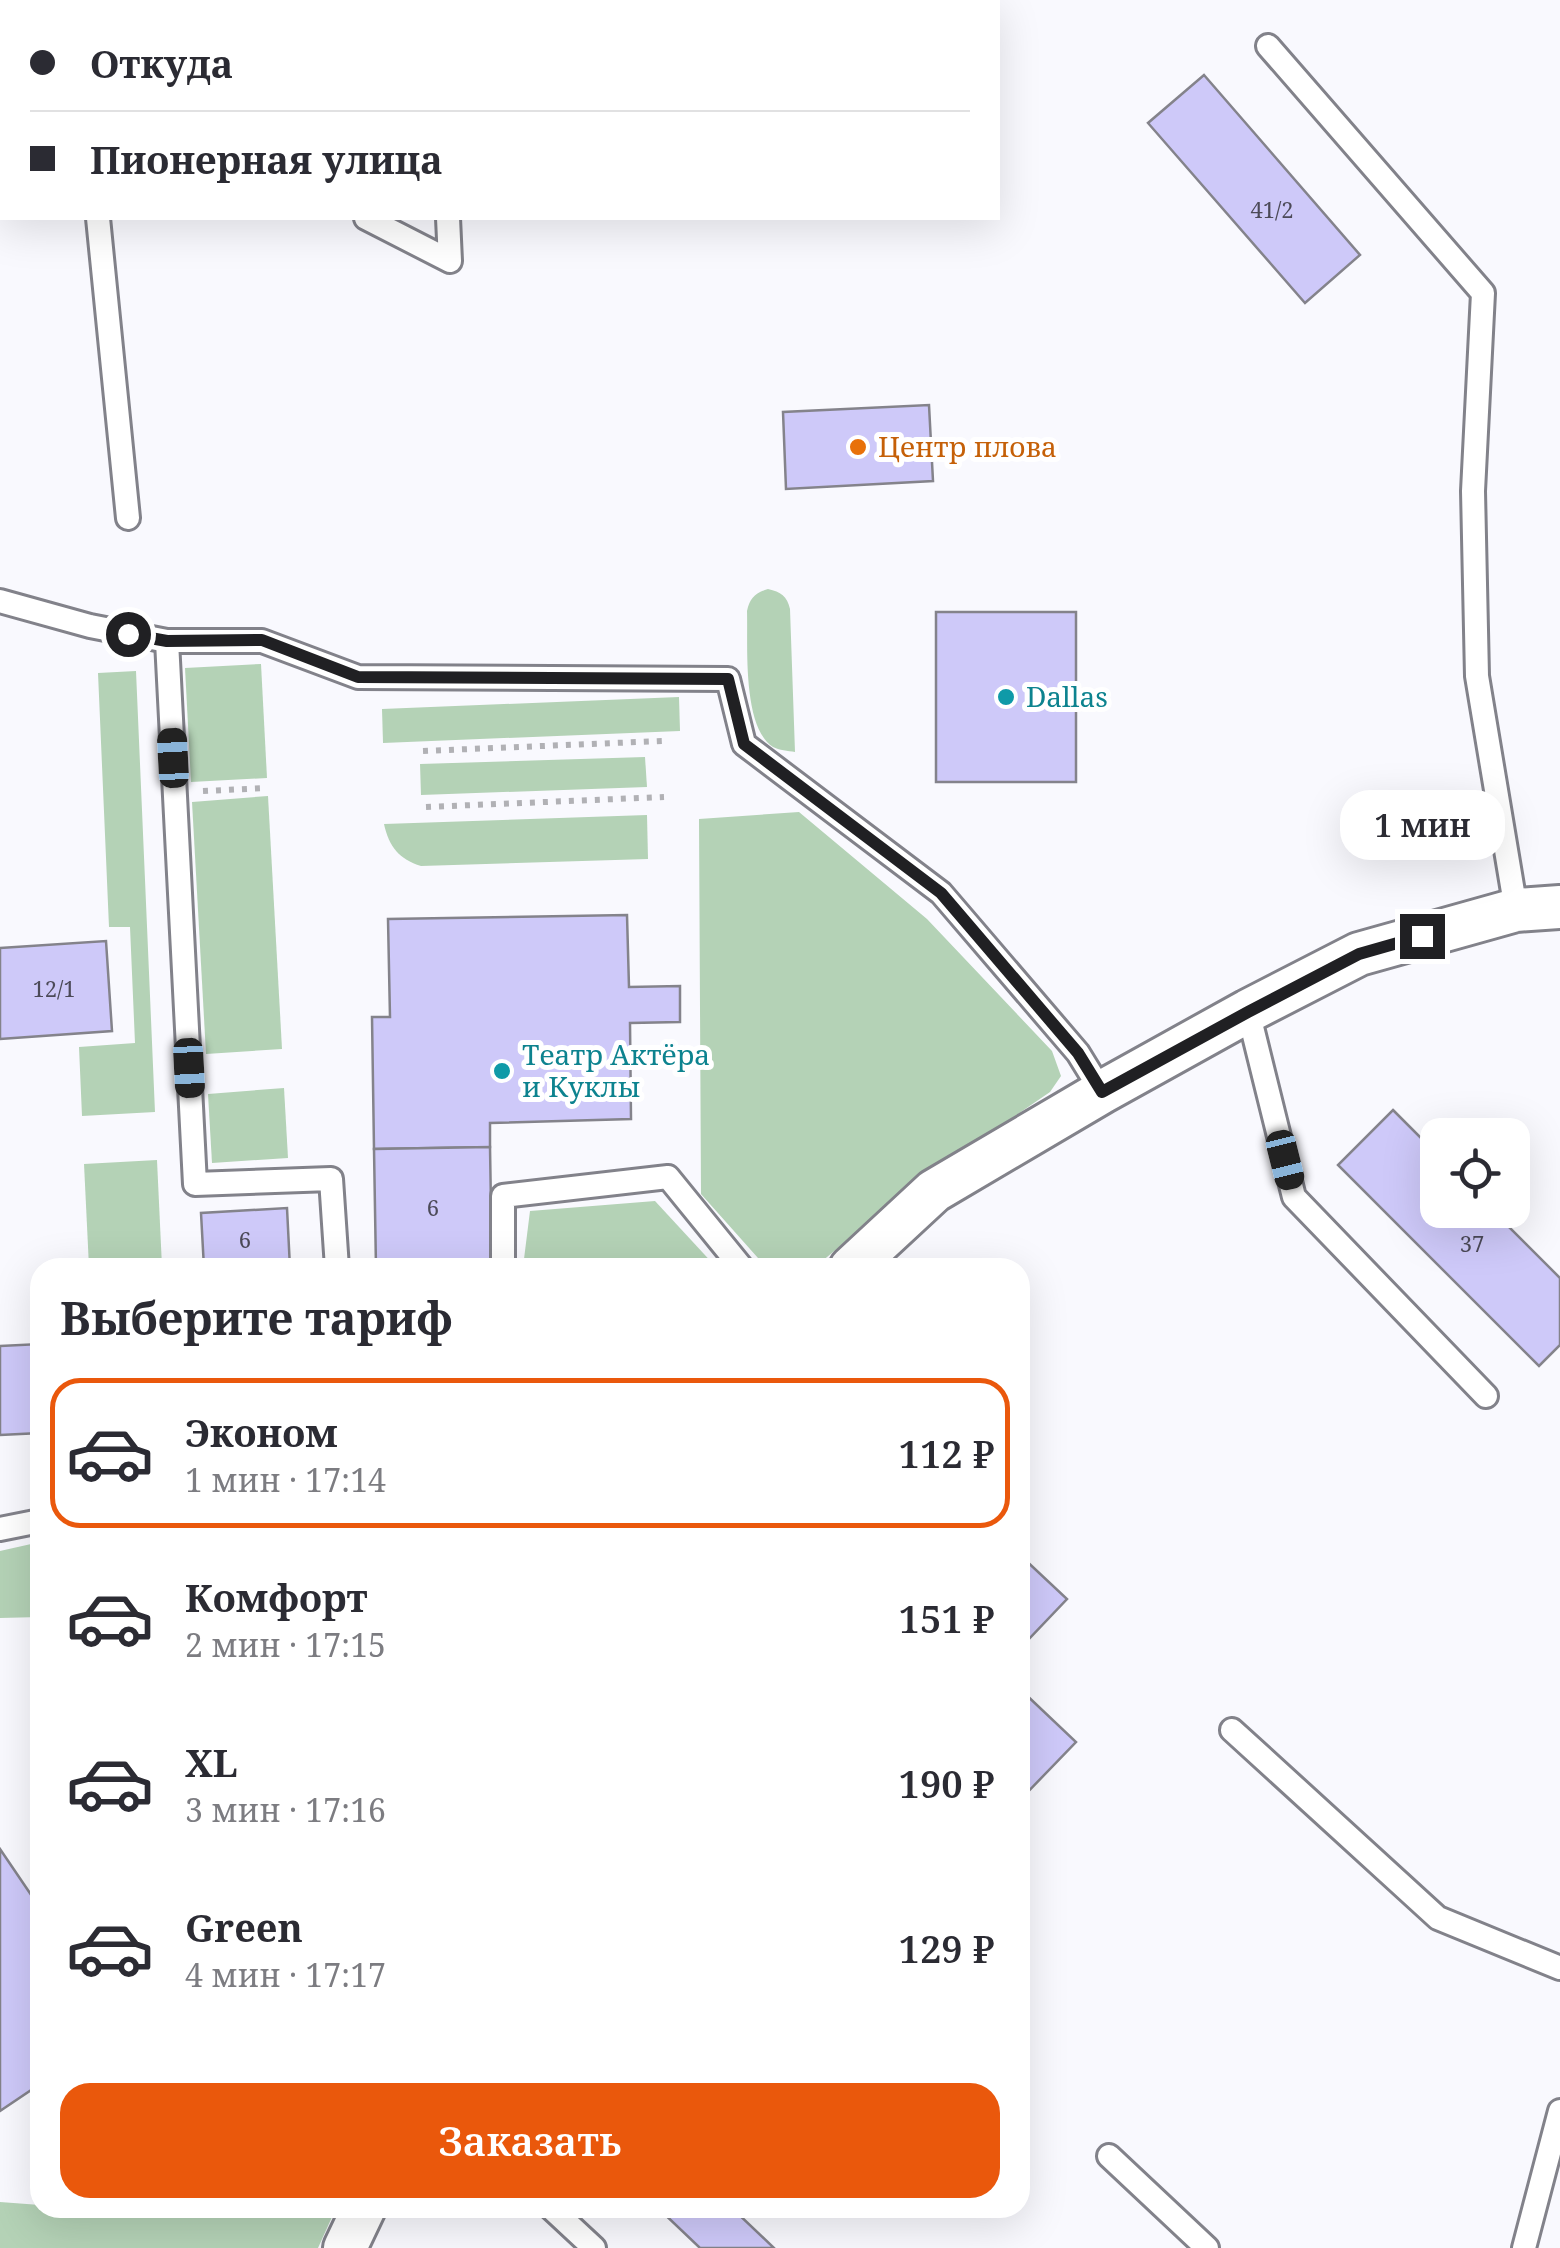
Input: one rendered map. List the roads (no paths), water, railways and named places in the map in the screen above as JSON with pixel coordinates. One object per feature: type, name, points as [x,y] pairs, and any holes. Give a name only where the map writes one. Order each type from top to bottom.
[{"type":"street","points":[[861,1258],[934,1191],[1102,1092],[1359,954],[1516,910],[1560,907]]},
{"type":"street","points":[[345,2248],[359,2218]]},
{"type":"lane","points":[[1268,46],[1483,293],[1473,492],[1477,676],[1516,910]]},
{"type":"lane","points":[[98,220],[128,518]]},
{"type":"lane","points":[[370,220],[450,261],[448,220]]},
{"type":"lane","points":[[0,601],[90,626],[167,641],[262,640],[358,677],[728,679],[744,744],[941,893],[1078,1053],[1102,1092]]},
{"type":"lane","points":[[167,641],[195,1184],[331,1179],[336,1258]]},
{"type":"lane","points":[[1248,1012],[1294,1197],[1486,1396]]},
{"type":"lane","points":[[503,1258],[503,1196],[668,1177],[734,1258]]},
{"type":"lane","points":[[0,1529],[30,1523]]},
{"type":"lane","points":[[1232,1730],[1438,1918],[1560,1968]]},
{"type":"lane","points":[[1524,2248],[1560,2111]]},
{"type":"lane","points":[[1109,2156],[1207,2248]]},
{"type":"lane","points":[[561,2218],[594,2248]]},
{"type":"place","name":"Центр плова","points":[[858,447]]},
{"type":"place","name":"Dallas","points":[[1006,697]]},
{"type":"place","name":"Театр Актёра и Куклы","points":[[502,1071]]}]
